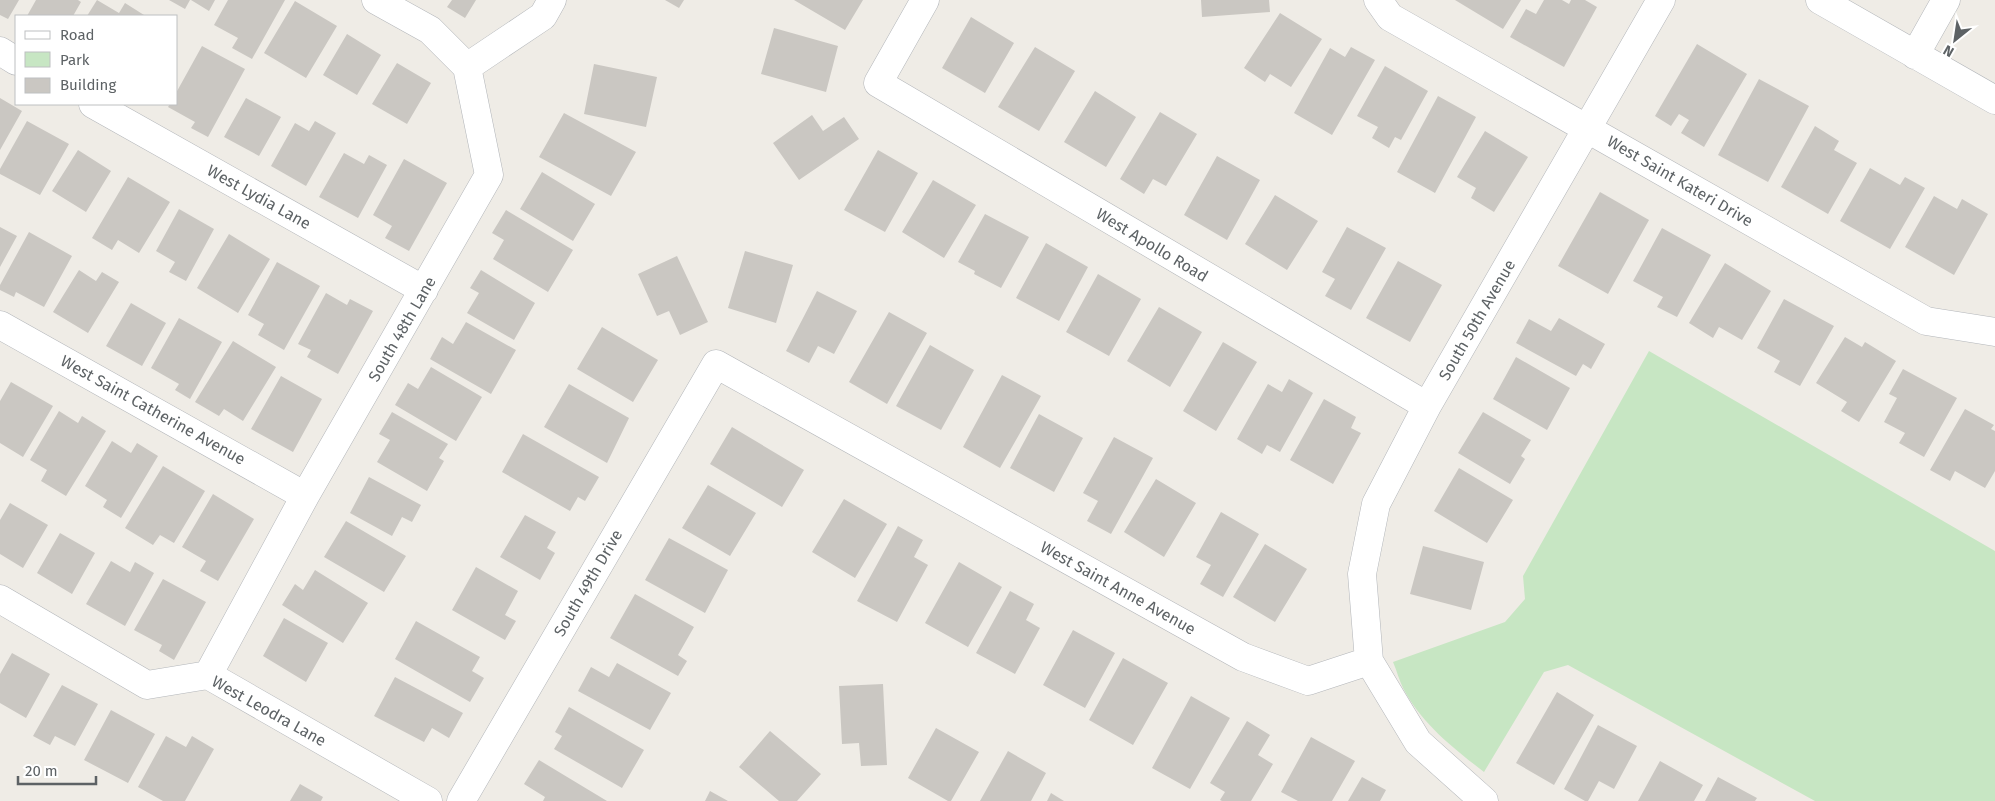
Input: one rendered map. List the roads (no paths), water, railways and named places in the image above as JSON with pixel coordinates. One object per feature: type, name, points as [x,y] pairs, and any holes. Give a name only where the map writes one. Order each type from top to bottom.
[{"type":"street","points":[[376,0],[430,30],[467,66],[543,16],[552,0]]},
{"type":"street","name":"West Apollo Road","points":[[925,0],[878,82],[1427,406]]},
{"type":"street","name":"West Saint Kateri Drive","points":[[1378,0],[1390,17],[1926,321],[1995,332]]},
{"type":"street","name":"South 50th Avenue","points":[[1369,660],[1362,574],[1376,504],[1427,406],[1660,0]]},
{"type":"street","points":[[1820,0],[1995,100]]},
{"type":"street","points":[[1915,55],[1946,0]]},
{"type":"street","points":[[0,51],[15,60]]},
{"type":"street","name":"South 48th Lane","points":[[208,675],[306,496],[489,175],[467,66]]},
{"type":"street","name":"West Lydia Lane","points":[[95,105],[424,290]]},
{"type":"street","name":"West Saint Catherine Avenue","points":[[0,325],[306,496]]},
{"type":"street","name":"West Saint Anne Avenue","points":[[716,364],[1243,657],[1308,681],[1369,660]]},
{"type":"street","name":"South 49th Drive","points":[[461,801],[716,364]]},
{"type":"street","name":"West Leodra Lane","points":[[0,599],[148,685],[208,675],[428,801]]},
{"type":"street","points":[[1369,660],[1418,742],[1484,801]]}]
